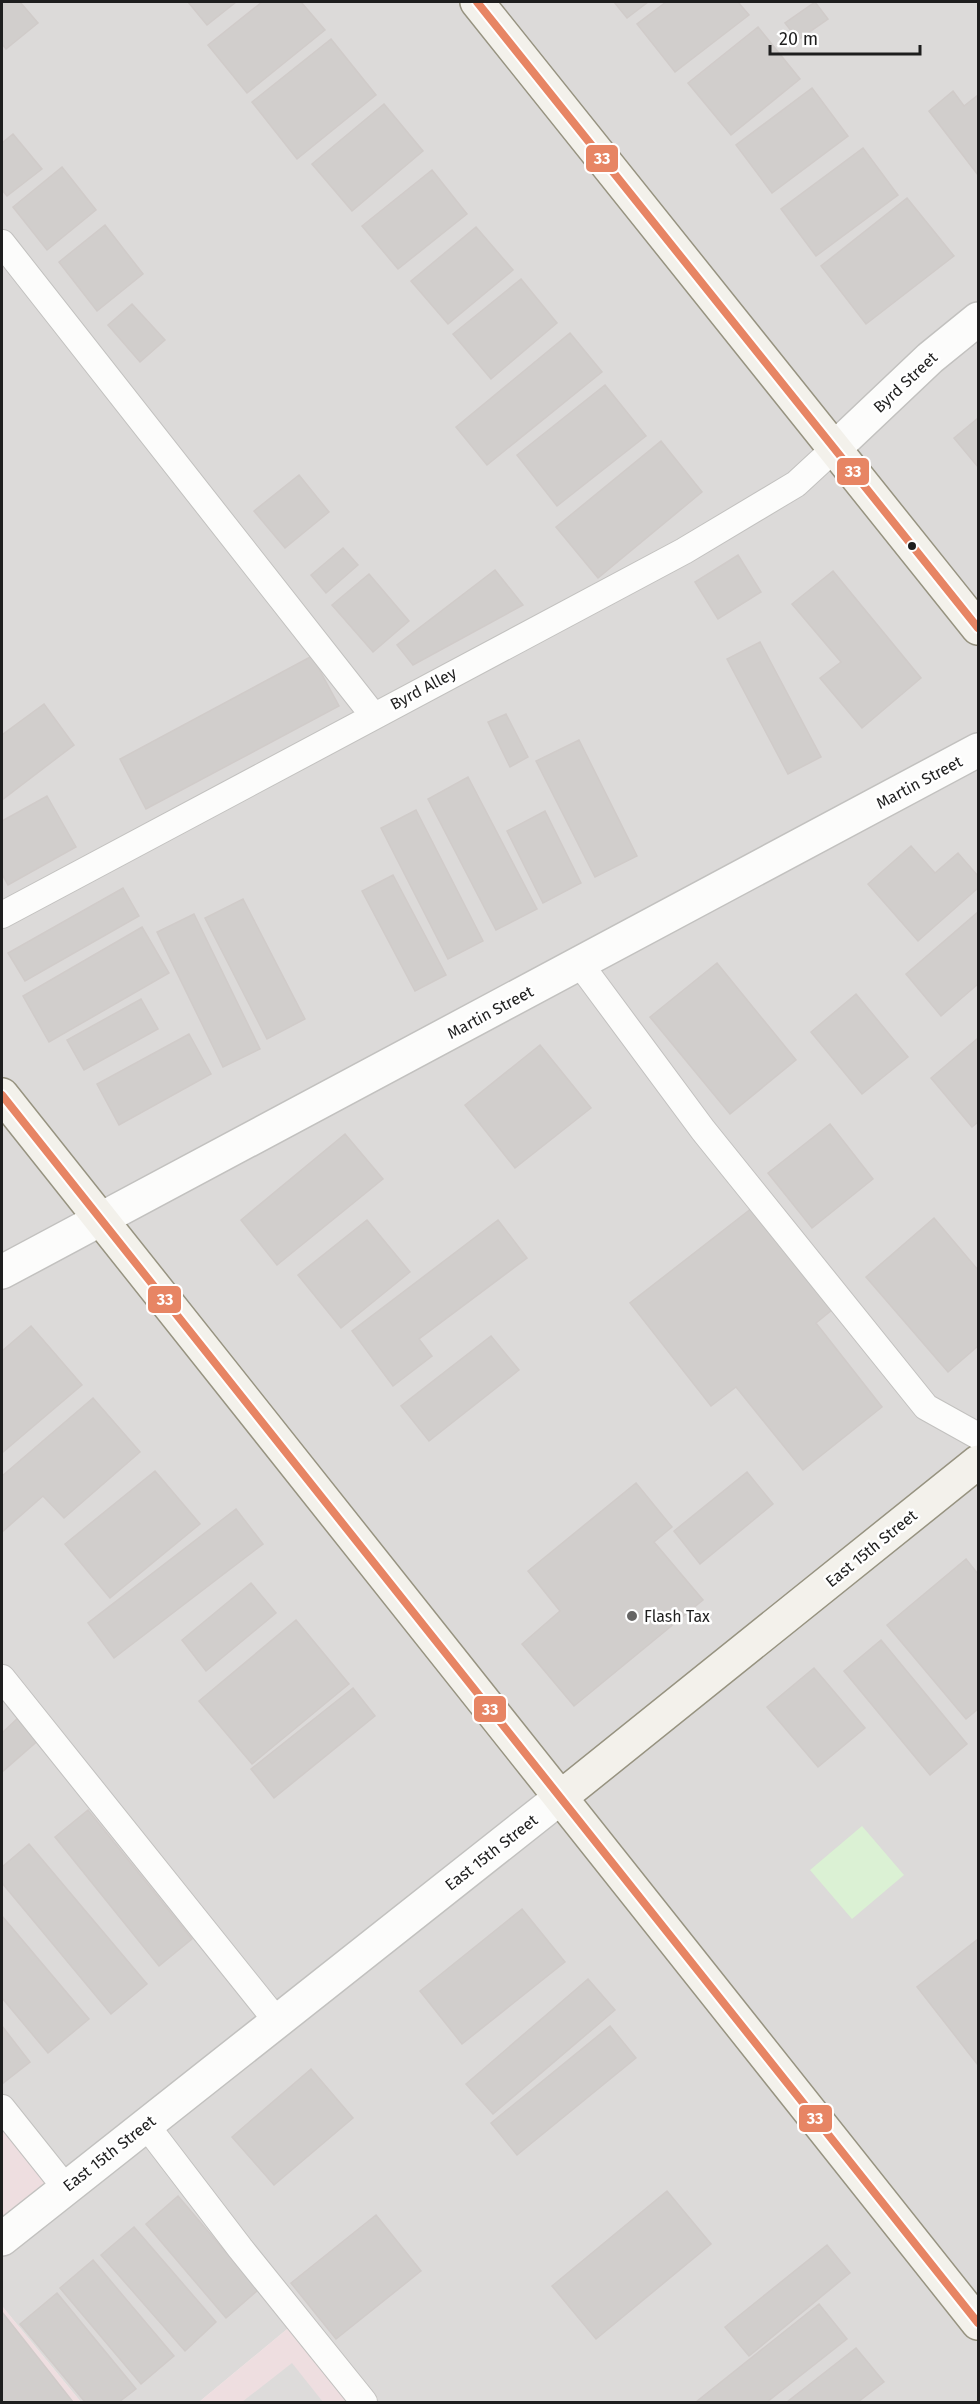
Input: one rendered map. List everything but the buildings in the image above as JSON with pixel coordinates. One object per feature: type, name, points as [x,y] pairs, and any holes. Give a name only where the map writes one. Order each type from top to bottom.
[{"type":"main road","points":[[477,2],[978,628]]},
{"type":"main road","points":[[2,1095],[978,2323]]},
{"type":"main road","name":"East 15th Street","points":[[561,1797],[978,1462]]},
{"type":"street","name":"Byrd Street","points":[[835,448],[930,358],[978,320]]},
{"type":"street","name":"Martin Street","points":[[2,1272],[978,750]]},
{"type":"street","name":"East 15th Street","points":[[2,2239],[276,2020],[561,1797]]},
{"type":"lane","points":[[2,243],[373,715]]},
{"type":"lane","name":"Byrd Alley","points":[[2,915],[684,551],[796,484],[835,448]]},
{"type":"lane","points":[[580,964],[703,1130],[926,1407],[978,1436]]},
{"type":"lane","points":[[2,1678],[9,1704],[276,2020]]},
{"type":"lane","points":[[2,2108],[65,2187]]},
{"type":"lane","points":[[146,2124],[240,2248],[364,2403]]},
{"type":"shaded area","points":[[2,2],[978,2],[978,2402],[364,2402],[298,2320],[199,2402],[81,2402],[2,2306]]},
{"type":"shaded area","points":[[2,2108],[65,2187],[2,2239]]},
{"type":"shaded area","points":[[2,2306],[81,2402],[2,2402]]},
{"type":"shaded area","points":[[298,2320],[364,2402],[199,2402]]},
{"type":"shaded area","points":[[292,2363],[323,2402],[242,2402]]},
{"type":"green space","points":[[862,1826],[904,1875],[852,1919],[810,1870]]},
{"type":"transit line","name":"33","points":[[477,2],[978,628]]},
{"type":"transit line","name":"33","points":[[2,1095],[978,2323]]},
{"type":"place","name":"Flash Tax","points":[[632,1616]]}]
